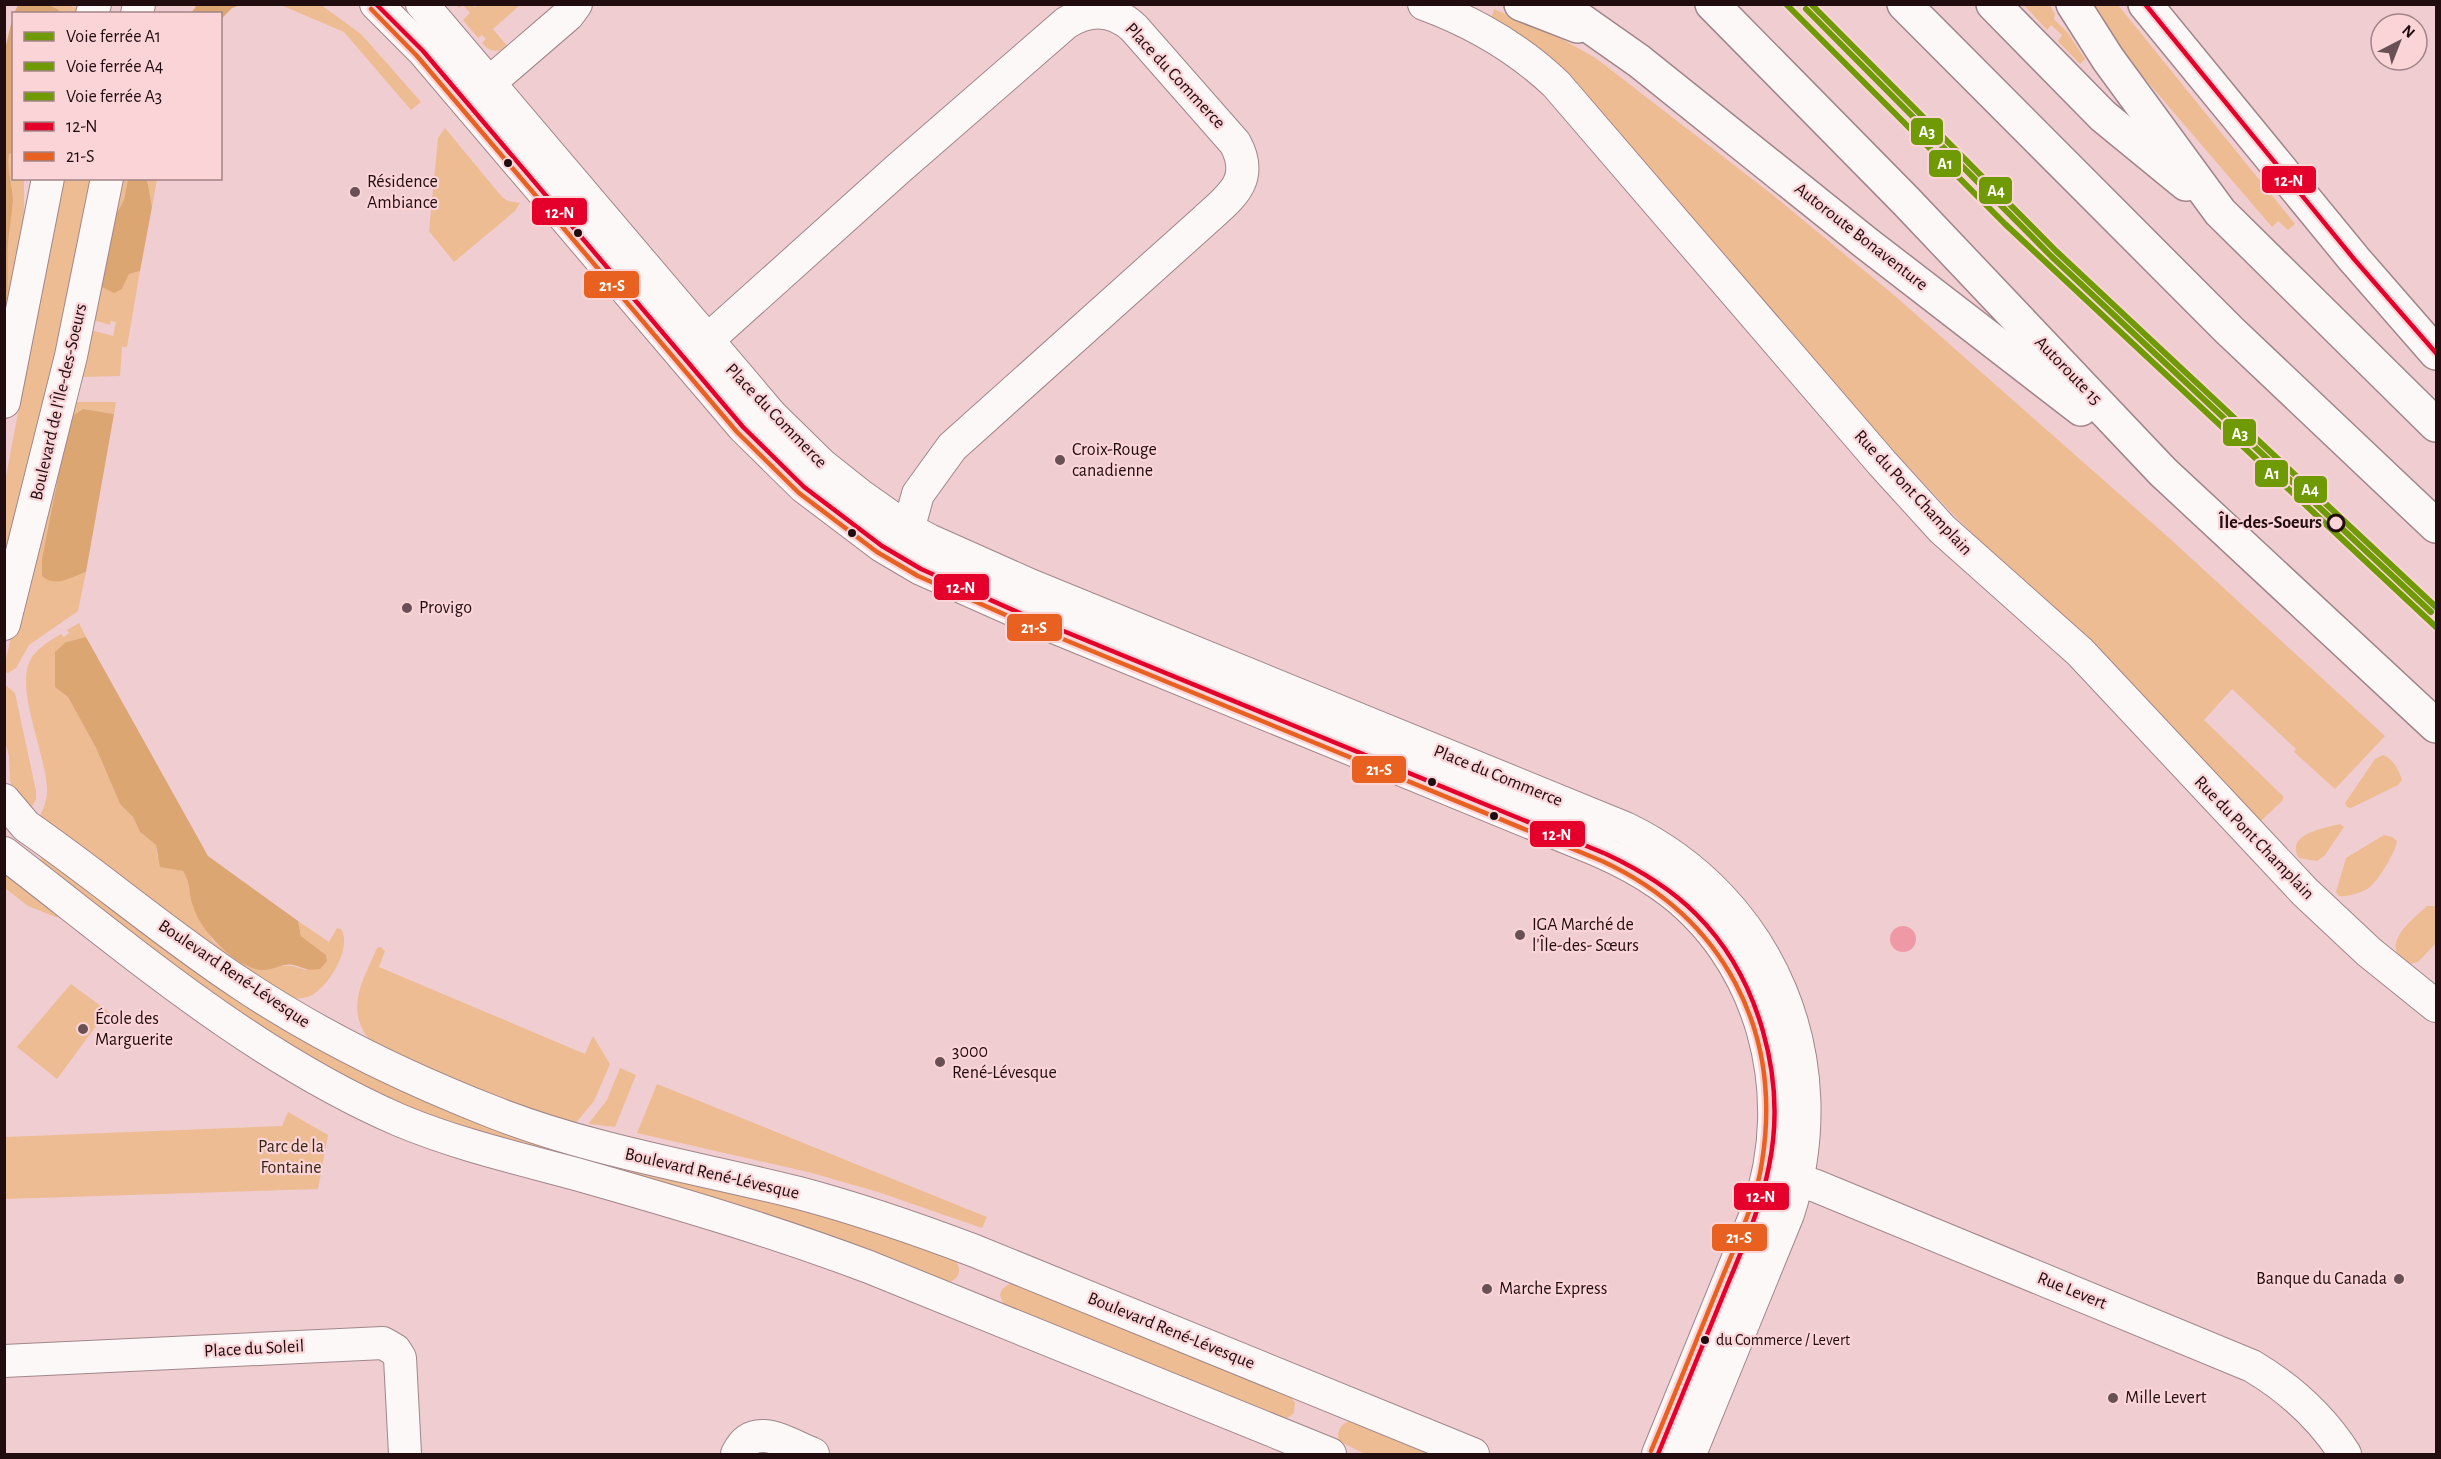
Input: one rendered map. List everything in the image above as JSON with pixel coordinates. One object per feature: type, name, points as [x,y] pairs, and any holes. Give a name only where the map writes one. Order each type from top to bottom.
[{"type":"highway","points":[[1521,4],[1605,36]]},
{"type":"highway","name":"Autoroute Bonaventure","points":[[1558,4],[1605,36],[1700,108],[1866,243],[2163,472]]},
{"type":"highway","name":"Autoroute 15","points":[[1712,4],[1906,201],[2163,472],[2436,726]]},
{"type":"highway","points":[[1904,4],[2229,330],[2436,526]]},
{"type":"highway","points":[[1993,4],[2103,116],[2220,212],[2436,425]]},
{"type":"highway","points":[[2073,4],[2108,59],[2220,212]]},
{"type":"highway","points":[[2145,4],[2354,259],[2436,353]]},
{"type":"street","name":"Place du Commerce","points":[[376,4],[478,93]]},
{"type":"street","points":[[478,93],[561,22],[576,4]]},
{"type":"street","name":"Rue du Pont Champlain","points":[[1424,4],[1461,20],[1504,43],[1542,71],[1568,95],[1906,490],[1949,535],[2080,652],[2304,892],[2369,951],[2436,1006]]},
{"type":"street","name":"Place du Commerce","points":[[423,5],[478,93],[696,350],[766,410],[803,448],[860,495],[904,543],[1030,585],[1602,818],[1645,838],[1670,853],[1698,875],[1733,910],[1761,949],[1783,995],[1795,1029],[1804,1084],[1804,1143],[1754,1220],[1658,1455]]},
{"type":"street","name":"Place du Commerce","points":[[696,350],[898,169],[1066,23],[1082,14],[1098,11],[1121,18],[1134,28],[1235,143],[1241,153],[1243,167],[1238,187],[1203,222],[952,447],[918,494],[904,543]]},
{"type":"street","points":[[4,402],[48,180]]},
{"type":"street","name":"Boulevard de l'Île-des-Soeurs","points":[[4,624],[71,357],[106,180]]},
{"type":"street","name":"Boulevard René-Lévesque","points":[[4,800],[26,826],[243,985],[322,1033],[451,1095],[495,1113],[584,1143],[800,1194],[916,1229],[1473,1455]]},
{"type":"street","name":"Boulevard René-Lévesque","points":[[4,853],[239,1032],[297,1069],[385,1114],[469,1145],[696,1208],[808,1244],[1330,1455]]},
{"type":"street","name":"Place du Commerce","points":[[1690,1455],[1780,1234],[1784,1175]]},
{"type":"street","name":"Rue Levert","points":[[1784,1175],[2252,1366],[2269,1376],[2303,1403],[2345,1455]]},
{"type":"street","name":"Place du Soleil","points":[[4,1361],[383,1343],[395,1350],[400,1358],[405,1455]]},
{"type":"street","points":[[737,1455],[746,1440],[764,1435],[813,1455]]},
{"type":"green space","points":[[49,5],[67,5],[81,9],[79,12],[58,12],[59,10]]},
{"type":"green space","points":[[260,5],[321,5],[361,34],[421,102],[411,110],[344,32],[283,6]]},
{"type":"green space","points":[[463,5],[475,7],[478,5],[520,5],[493,29],[508,47],[494,51],[485,46],[482,43],[486,39],[482,35],[478,38],[463,20],[470,13]]},
{"type":"green space","points":[[2024,5],[2050,5],[2055,14],[2054,19],[2067,32],[2085,59],[2080,64],[2058,41],[2062,35],[2051,25],[2047,30]]},
{"type":"green space","points":[[2092,5],[2118,5],[2295,224],[2288,230],[2278,221],[2272,227],[2134,66]]},
{"type":"green space","points":[[1494,9],[1557,36],[1597,59],[1774,196],[1895,296],[2168,537],[2385,736],[2335,789],[2294,752],[2296,749],[2232,689],[2204,720],[2283,796],[2283,800],[2260,822],[1947,508],[1491,19]]},
{"type":"green space","points":[[445,128],[502,197],[508,201],[520,203],[515,211],[454,262],[429,231],[438,138]]},
{"type":"green space","points":[[12,152],[12,180],[24,180],[24,217],[7,307],[8,237],[13,202],[7,162],[9,154]]},
{"type":"green space","points":[[62,180],[98,180],[5,580],[5,482]]},
{"type":"green space","points":[[120,180],[128,180],[124,200],[112,222]]},
{"type":"green space","points":[[147,180],[157,180],[152,207]]},
{"type":"green space","points":[[140,271],[127,347],[122,347],[120,376],[80,377],[87,329],[113,336],[116,322],[111,321],[110,325],[90,319],[98,285],[122,289],[129,274]]},
{"type":"green space","points":[[70,402],[116,402],[114,414],[83,409],[56,483],[52,516],[42,559],[74,576],[86,572],[78,611],[29,645],[16,668],[8,673],[5,672],[4,666]]},
{"type":"green space","points":[[79,623],[86,637],[66,642],[60,690],[68,697],[96,748],[120,804],[133,817],[140,832],[156,845],[157,856],[183,871],[190,883],[193,906],[213,941],[231,955],[267,970],[277,966],[287,966],[306,970],[326,955],[301,936],[298,921],[329,942],[337,928],[341,929],[344,946],[341,957],[330,977],[316,993],[305,998],[284,997],[38,820],[47,794],[46,779],[28,704],[27,670],[32,657],[38,650],[61,634],[64,637],[69,633],[67,630]]},
{"type":"green space","points":[[4,684],[15,693],[36,791],[36,799],[28,814],[12,788],[10,779],[9,756],[5,741]]},
{"type":"green space","points":[[2383,755],[2395,765],[2402,780],[2398,785],[2351,808],[2347,807],[2345,803],[2375,759]]},
{"type":"green space","points":[[2340,824],[2344,827],[2325,855],[2317,861],[2299,858],[2296,850],[2301,838],[2316,830]]},
{"type":"green space","points":[[2384,835],[2397,841],[2381,874],[2371,886],[2364,890],[2339,896],[2336,892],[2346,858]]},
{"type":"green space","points":[[53,856],[137,921],[566,1146],[561,1164],[424,1119],[280,1045],[36,860]]},
{"type":"green space","points":[[4,870],[53,904],[58,918],[28,906],[5,888]]},
{"type":"green space","points":[[2427,906],[2436,906],[2436,943],[2418,962],[2409,964],[2400,957],[2396,949],[2396,942],[2406,926]]},
{"type":"green space","points":[[381,947],[385,951],[379,967],[585,1054],[593,1036],[610,1064],[594,1101],[575,1124],[495,1100],[373,1044],[364,1032],[357,1008],[361,985],[377,948]]},
{"type":"green space","points":[[71,984],[113,1015],[102,1018],[57,1079],[17,1047]]},
{"type":"green space","points":[[620,1068],[636,1075],[615,1127],[590,1124],[607,1100]]},
{"type":"green space","points":[[657,1084],[987,1217],[982,1228],[878,1192],[812,1173],[637,1133]]},
{"type":"green space","name":"Parc de la Fontaine","points":[[288,1112],[328,1135],[318,1189],[5,1199],[5,1137],[282,1126]]},
{"type":"green space","points":[[578,1149],[783,1198],[955,1260],[959,1271],[954,1280],[946,1283],[804,1227],[573,1166]]},
{"type":"green space","points":[[1011,1283],[1289,1395],[1295,1403],[1294,1413],[1286,1419],[1004,1306],[1000,1295],[1002,1289]]},
{"type":"green space","points":[[1352,1421],[1436,1454],[1365,1454],[1339,1441],[1340,1428]]},
{"type":"shaded area","points":[[198,4],[240,4],[222,18],[222,12],[192,12]]},
{"type":"shaded area","points":[[18,5],[49,5],[59,10],[58,12],[14,12]]},
{"type":"shaded area","points":[[12,20],[12,153],[9,154],[8,160],[13,201],[8,243],[5,323],[4,53]]},
{"type":"shaded area","points":[[128,180],[147,180],[152,207],[140,271],[129,274],[122,289],[114,293],[98,285],[112,222],[124,200]]},
{"type":"shaded area","points":[[83,409],[114,414],[86,572],[63,580],[52,581],[42,576],[42,559],[67,432],[74,415]]},
{"type":"shaded area","points":[[86,637],[208,856],[298,921],[301,936],[326,955],[327,961],[320,969],[282,965],[266,970],[255,969],[233,957],[212,938],[197,916],[188,881],[183,871],[160,867],[156,845],[140,832],[133,817],[120,804],[96,748],[68,697],[55,687],[55,652],[66,642]]},
{"type":"shaded area","points":[[1903,926],[1913,929],[1916,939],[1913,949],[1903,952],[1893,949],[1890,939],[1893,929]]},
{"type":"rail line","name":"A1","points":[[1786,4],[2005,224],[2436,627]]},
{"type":"rail line","name":"A4","points":[[1811,4],[2056,251],[2436,607]]},
{"type":"rail line","name":"A3","points":[[1806,9],[2051,256],[2431,612]]},
{"type":"transit line","name":"12-N","points":[[376,4],[423,51],[743,427],[804,487],[882,546],[921,569],[1022,614],[1606,854],[1653,880],[1696,914],[1718,939],[1737,968],[1752,998],[1763,1031],[1770,1065],[1774,1099],[1774,1133],[1766,1182],[1756,1212],[1658,1454]]},
{"type":"transit line","name":"12-N","points":[[2145,4],[2354,259],[2436,353]]},
{"type":"transit line","name":"21-S","points":[[371,9],[417,56],[737,432],[799,493],[877,552],[918,576],[1019,621],[1602,861],[1644,885],[1681,913],[1711,946],[1735,983],[1753,1024],[1763,1067],[1766,1113],[1762,1162],[1745,1222],[1651,1451]]},
{"type":"place","name":"Résidence Ambiance","points":[[355,192]]},
{"type":"place","name":"Croix-Rouge canadienne","points":[[1060,460]]},
{"type":"place","name":"Île-des-Soeurs","points":[[2336,523]]},
{"type":"place","name":"Provigo","points":[[407,608]]},
{"type":"place","name":"IGA Marché de l'Île-des- Sœurs","points":[[1520,935]]},
{"type":"place","name":"École des Marguerite","points":[[83,1029]]},
{"type":"place","name":"3000 René-Lévesque","points":[[940,1062]]},
{"type":"place","name":"Banque du Canada","points":[[2399,1279]]},
{"type":"place","name":"Marche Express","points":[[1487,1289]]},
{"type":"place","name":"du Commerce / Levert","points":[[1705,1340]]},
{"type":"place","name":"Mille Levert","points":[[2113,1398]]}]
